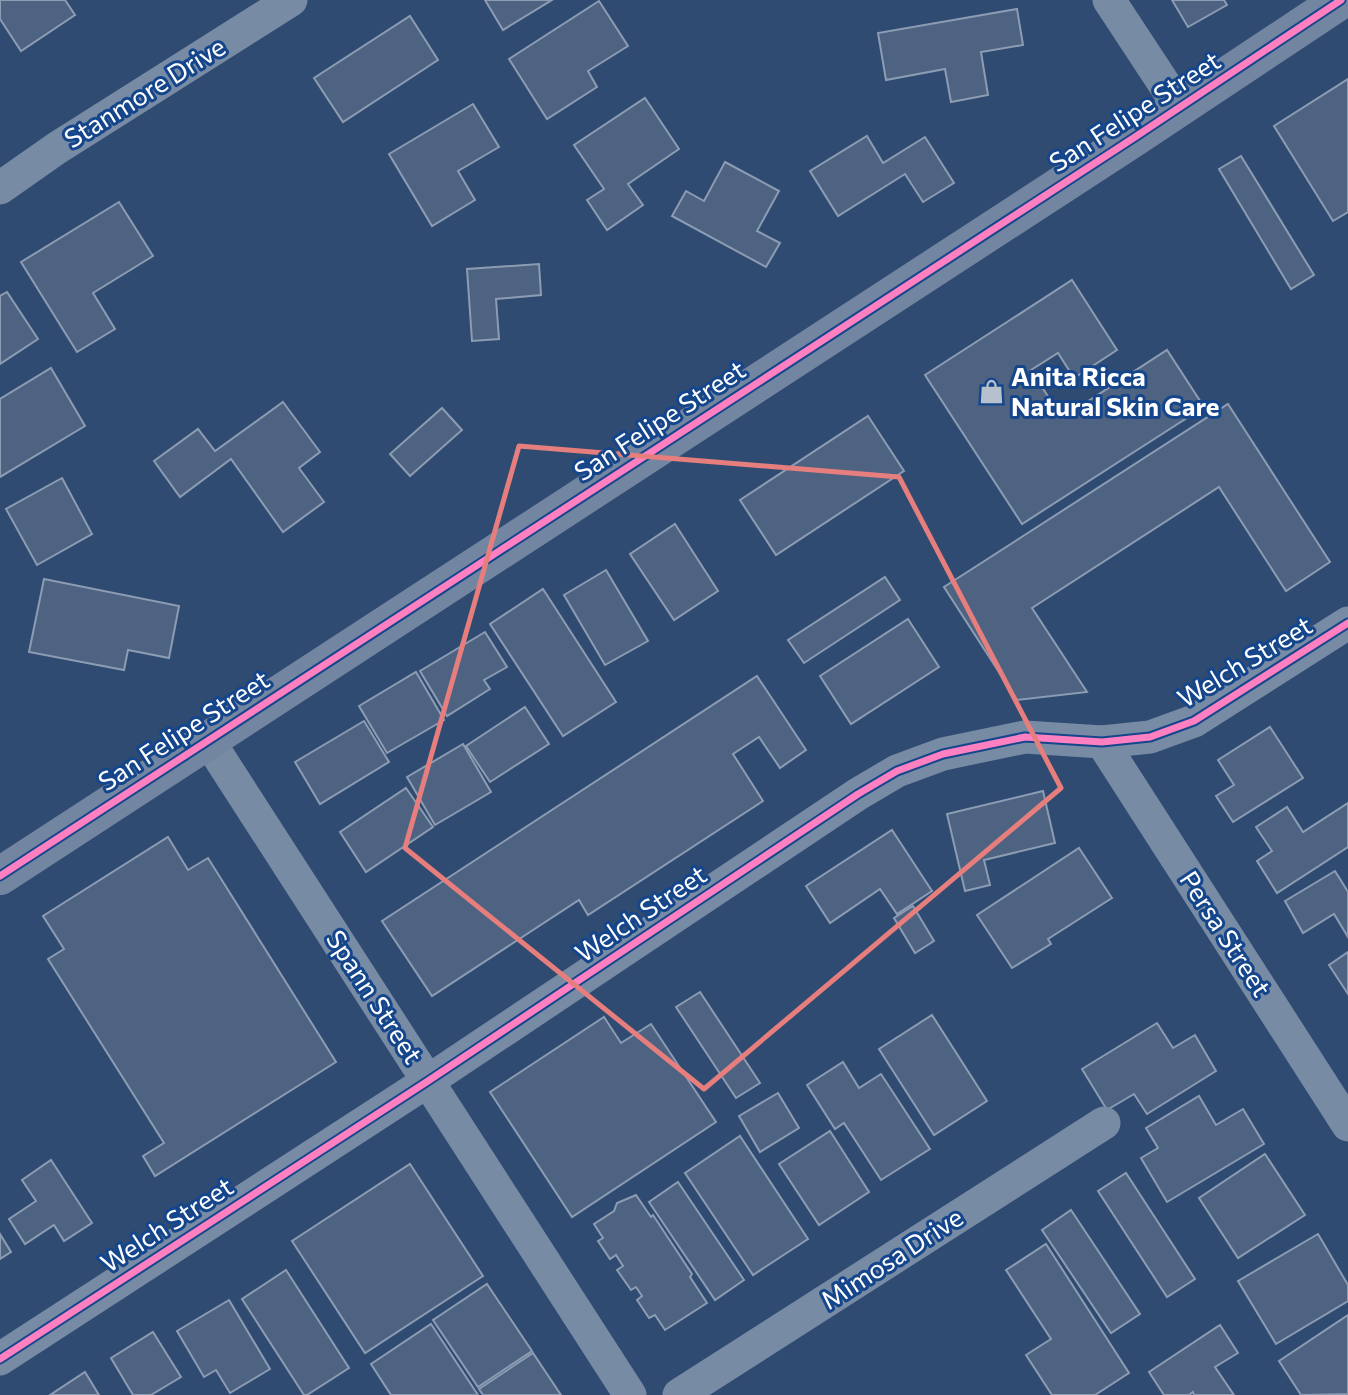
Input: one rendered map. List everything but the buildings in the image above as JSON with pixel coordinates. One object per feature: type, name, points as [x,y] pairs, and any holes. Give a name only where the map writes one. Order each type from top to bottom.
[{"type":"street","name":"Stanmore Drive","points":[[0,188],[57,148],[291,0]]},
{"type":"street","points":[[1109,0],[1180,108]]},
{"type":"street","name":"San Felipe Street","points":[[0,876],[1180,108],[1341,0]]},
{"type":"street","name":"Welch Street","points":[[0,1359],[428,1081],[858,794],[897,771],[943,754],[1025,737],[1102,742],[1150,737],[1194,721],[1348,623]]},
{"type":"street","name":"Spann Street","points":[[208,740],[630,1395]]},
{"type":"street","name":"Persa Street","points":[[1102,742],[1348,1125]]},
{"type":"street","name":"Mimosa Drive","points":[[679,1395],[1104,1123]]},
{"type":"highlighted area","points":[[519,446],[899,477],[1061,788],[704,1089],[405,848]]},
{"type":"cycle path","points":[[0,876],[1341,0]]},
{"type":"cycle path","points":[[0,1359],[428,1081],[858,794],[897,771],[943,754],[1025,737],[1102,742],[1150,737],[1194,721],[1348,623]]},
{"type":"place","name":"Anita Ricca Natural Skin Care","points":[[991,392]]}]
